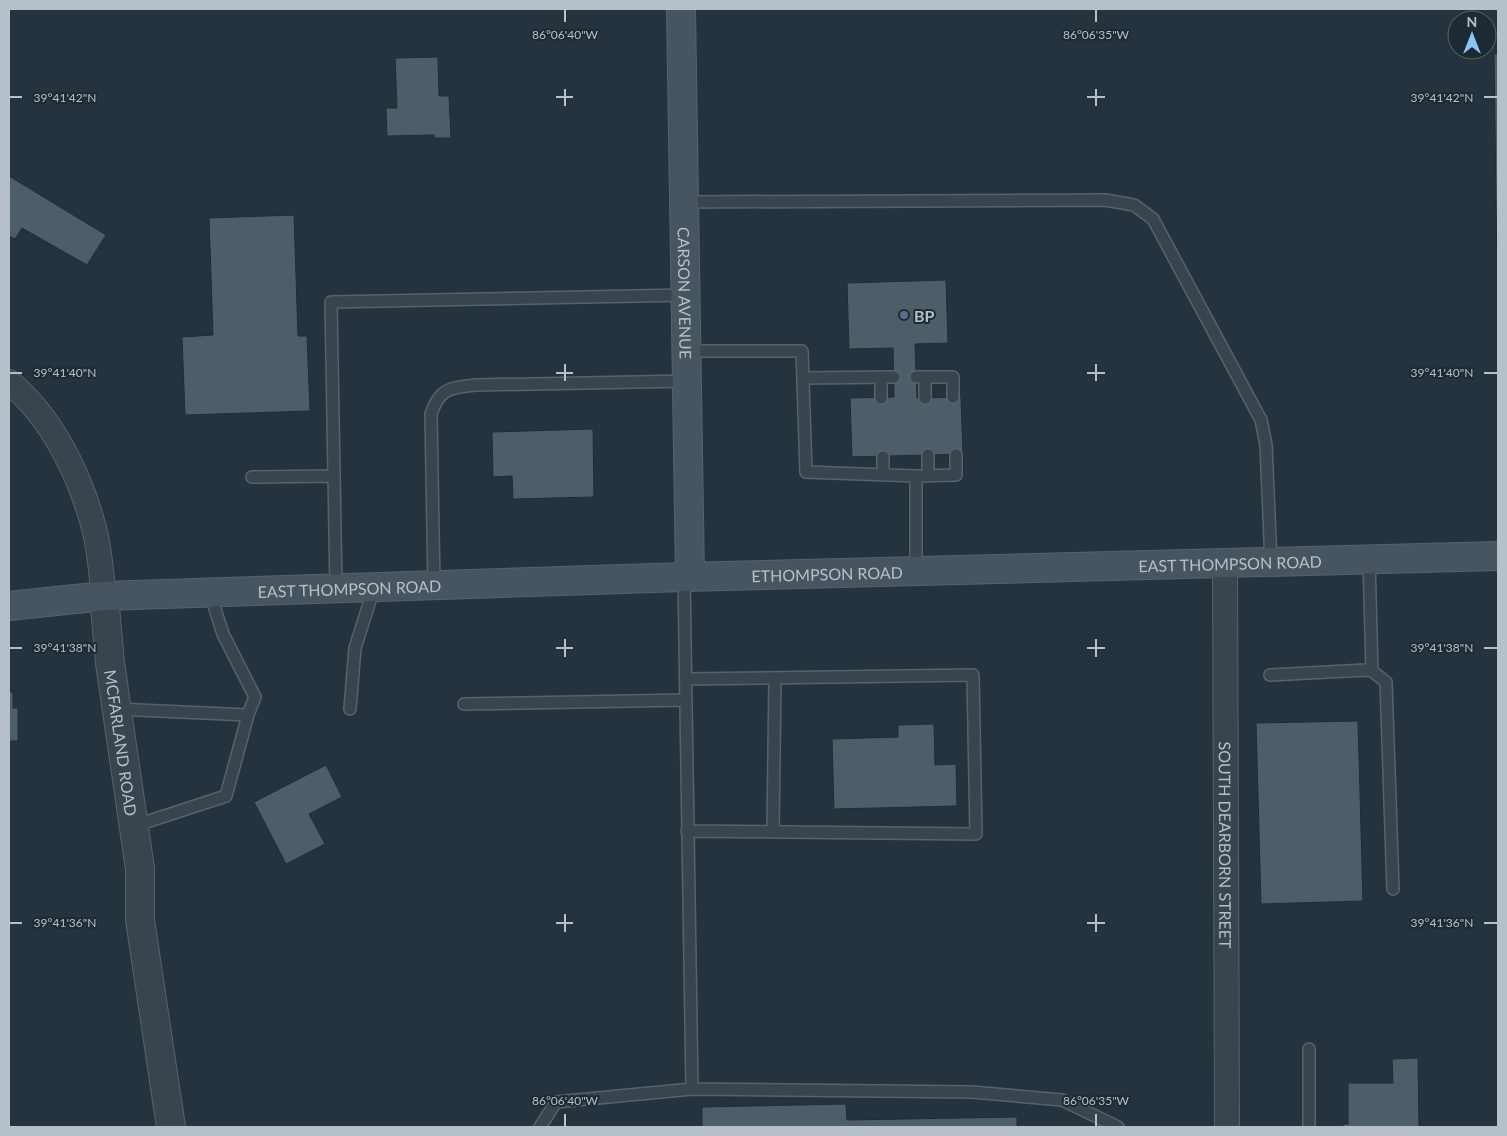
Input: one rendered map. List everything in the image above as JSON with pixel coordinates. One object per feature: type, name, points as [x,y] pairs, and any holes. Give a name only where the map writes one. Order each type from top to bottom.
[{"type":"main road","name":"CARSON AVENUE","points":[[681,9],[687,295],[687,578]]},
{"type":"main road","name":"EAST THOMPSON ROAD","points":[[963,570],[1498,556]]},
{"type":"main road","name":"ETHOMPSON ROAD","points":[[687,578],[963,570]]},
{"type":"main road","name":"EAST THOMPSON ROAD","points":[[9,606],[104,596],[687,578]]},
{"type":"street","name":"MCFARLAND ROAD","points":[[9,382],[41,415],[75,471],[95,529],[116,709],[140,869],[140,920],[171,1127]]},
{"type":"street","name":"SOUTH DEARBORN STREET","points":[[1225,563],[1227,1127]]},
{"type":"lane","points":[[684,202],[1104,200],[1134,206],[1153,219],[1262,420],[1266,445],[1271,562]]},
{"type":"lane","points":[[336,589],[332,302],[687,295]]},
{"type":"lane","points":[[687,351],[802,351],[806,472],[883,476],[956,475],[956,455]]},
{"type":"lane","points":[[881,377],[881,398]]},
{"type":"lane","points":[[803,378],[894,377]]},
{"type":"lane","points":[[925,398],[921,377],[953,377],[953,397]]},
{"type":"lane","points":[[434,586],[431,414],[436,399],[449,388],[476,385],[687,381]]},
{"type":"lane","points":[[928,455],[928,476]]},
{"type":"lane","points":[[883,457],[883,476]]},
{"type":"lane","points":[[252,477],[334,476]]},
{"type":"lane","points":[[916,476],[916,572]]},
{"type":"lane","points":[[1369,559],[1372,671]]},
{"type":"lane","points":[[687,578],[687,831],[692,1089]]},
{"type":"lane","points":[[350,709],[355,648],[374,588]]},
{"type":"lane","points":[[134,826],[226,796],[248,715],[255,697],[223,634],[210,593]]},
{"type":"lane","points":[[1270,675],[1372,671],[1386,682],[1393,889]]},
{"type":"lane","points":[[686,678],[973,675],[976,834],[687,831]]},
{"type":"lane","points":[[773,831],[775,678]]},
{"type":"lane","points":[[464,704],[686,700]]},
{"type":"lane","points":[[116,709],[248,715]]},
{"type":"lane","points":[[1309,1049],[1309,1127]]},
{"type":"lane","points":[[540,1127],[556,1102],[692,1089],[972,1092],[1062,1100],[1118,1127]]},
{"type":"building","points":[[1497,54],[1498,54],[1498,345],[1494,60],[1497,60]]},
{"type":"building","points":[[438,57],[439,96],[449,96],[451,138],[434,138],[434,135],[387,136],[386,108],[397,108],[395,58]]},
{"type":"building","points":[[9,176],[106,235],[87,265],[22,228],[15,239],[9,236]]},
{"type":"building","points":[[294,215],[298,336],[307,336],[310,411],[185,415],[182,337],[213,335],[209,218]]},
{"type":"building","points":[[946,280],[948,343],[915,344],[917,398],[961,397],[963,454],[852,457],[850,398],[894,397],[893,348],[849,349],[847,283]]},
{"type":"building","points":[[593,429],[594,497],[513,499],[512,476],[493,477],[492,432]]},
{"type":"building","points":[[9,692],[13,692],[13,708],[18,708],[18,741],[9,741]]},
{"type":"building","points":[[1358,721],[1363,901],[1261,904],[1256,723]]},
{"type":"building","points":[[934,724],[935,765],[956,764],[957,806],[834,809],[832,739],[898,737],[898,725]]},
{"type":"building","points":[[326,765],[342,797],[309,814],[325,844],[286,864],[254,802]]},
{"type":"building","points":[[1418,1058],[1419,1127],[1343,1127],[1343,1124],[1348,1124],[1348,1083],[1393,1083],[1392,1059]]},
{"type":"building","points":[[846,1104],[847,1120],[1017,1117],[1017,1127],[702,1127],[702,1107]]},
{"type":"place","name":"BP","points":[[904,315]]}]
